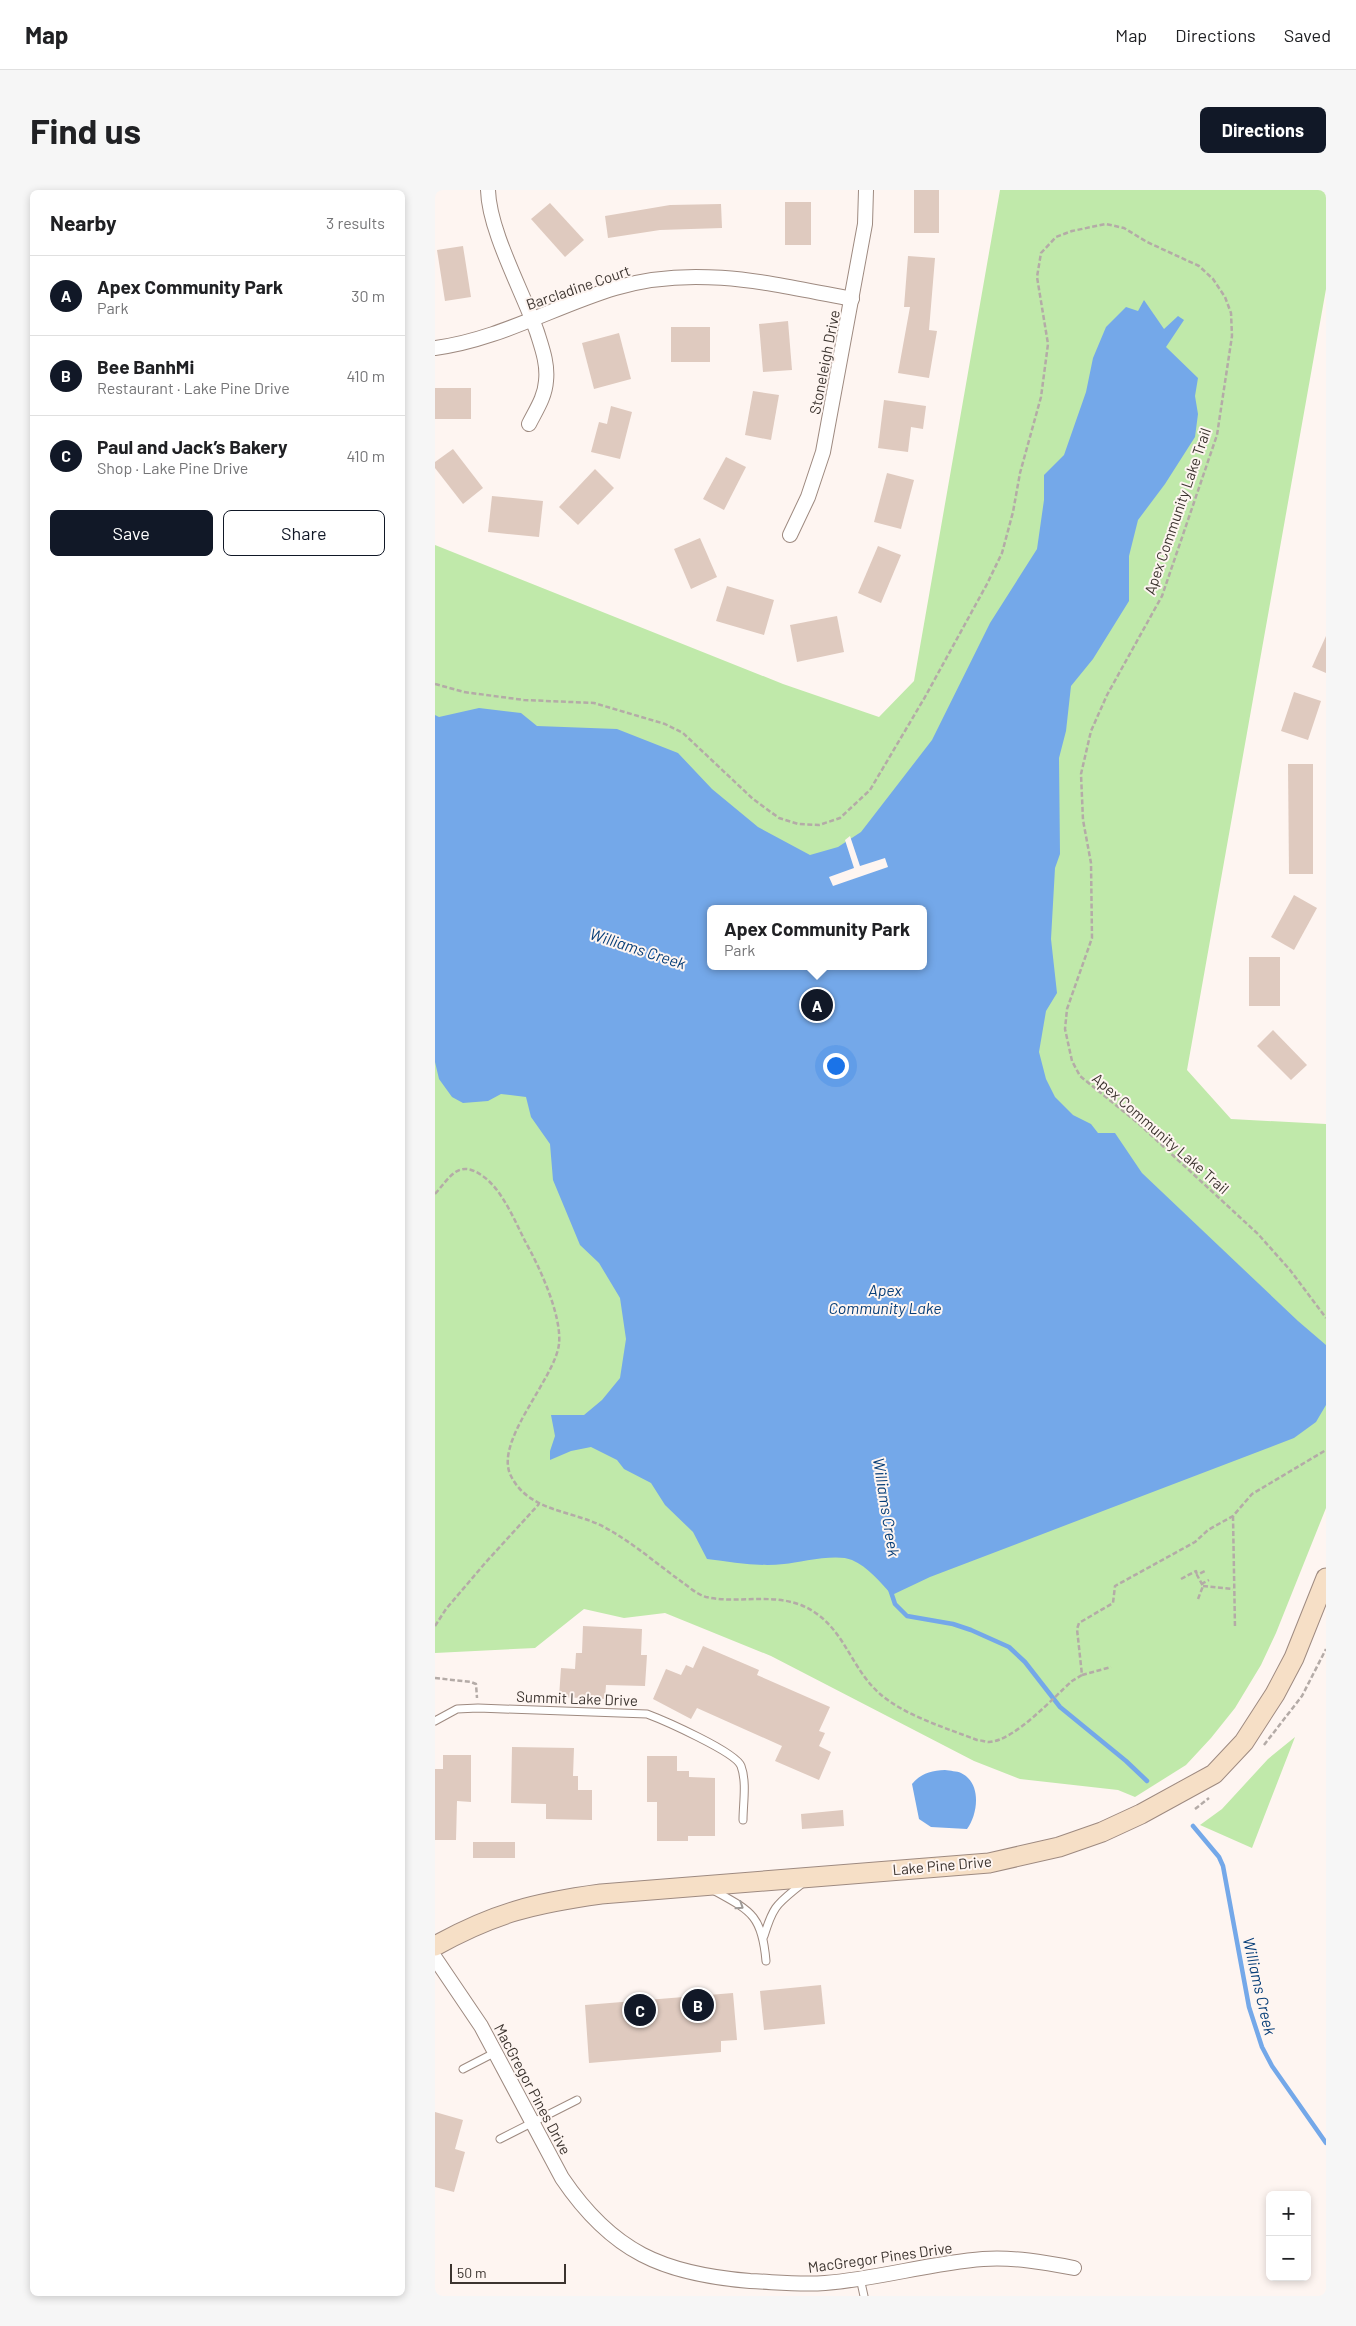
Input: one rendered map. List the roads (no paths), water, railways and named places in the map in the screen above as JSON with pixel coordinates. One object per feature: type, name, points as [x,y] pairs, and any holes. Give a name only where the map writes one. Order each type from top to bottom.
[{"type":"main road","name":"Lake Pine Drive","points":[[435,1946],[470,1926],[512,1910],[553,1901],[601,1894],[989,1863],[1059,1847],[1102,1832],[1141,1814],[1214,1774],[1244,1742],[1275,1694],[1294,1658],[1326,1578]]},
{"type":"street","points":[[488,190],[492,215],[544,354],[546,381],[543,396],[529,424]]},
{"type":"street","name":"Stoneleigh Drive","points":[[790,535],[808,497],[823,452],[865,224],[866,190]]},
{"type":"street","name":"Barcladine Court","points":[[435,348],[488,335],[615,288],[657,279],[701,276],[741,279],[852,299]]},
{"type":"street","name":"MacGregor Pines Drive","points":[[435,1958],[463,1997],[496,2052],[562,2178],[576,2199],[603,2228],[645,2257],[683,2272],[727,2279],[806,2284],[860,2278],[983,2259],[1022,2259],[1074,2268]]},
{"type":"lane","name":"Summit Lake Drive","points":[[435,1722],[457,1708],[647,1714],[731,1754],[741,1764],[744,1785],[743,1820]]},
{"type":"lane","points":[[766,1961],[764,1936],[772,1912],[778,1903],[808,1878]]},
{"type":"lane","points":[[706,1886],[751,1914],[764,1936]]},
{"type":"lane","points":[[463,2069],[496,2052]]},
{"type":"lane","points":[[500,2139],[577,2100]]},
{"type":"lane","points":[[860,2278],[863,2296]]},
{"type":"water","name":"Apex Community Lake","points":[[1144,300],[1164,329],[1178,316],[1184,320],[1166,347],[1198,378],[1195,396],[1198,414],[1195,437],[1165,484],[1138,520],[1129,556],[1129,601],[1093,659],[1071,686],[1066,731],[1059,758],[1060,854],[1055,868],[1051,939],[1057,993],[1046,1011],[1039,1052],[1046,1079],[1055,1097],[1073,1115],[1091,1124],[1098,1133],[1115,1133],[1142,1173],[1298,1321],[1326,1345],[1326,1405],[1316,1422],[1294,1438],[930,1577],[892,1595],[869,1571],[858,1563],[845,1558],[837,1557],[765,1565],[707,1559],[693,1532],[665,1505],[651,1483],[624,1469],[617,1460],[591,1447],[571,1451],[550,1460],[550,1451],[555,1436],[551,1415],[584,1415],[602,1400],[620,1378],[626,1339],[620,1298],[599,1263],[580,1245],[553,1180],[550,1144],[531,1117],[526,1097],[501,1094],[488,1101],[463,1103],[452,1097],[439,1079],[435,1062],[435,715],[439,717],[479,708],[521,713],[537,726],[617,729],[678,753],[712,789],[758,827],[810,855],[838,847],[861,832],[932,740],[990,623],[1037,549],[1044,500],[1044,475],[1064,455],[1086,392],[1093,358],[1106,327],[1126,307],[1138,311]]},
{"type":"water","points":[[945,1770],[961,1773],[968,1778],[975,1791],[974,1815],[967,1829],[931,1827],[919,1819],[912,1784],[919,1777],[927,1773]]},
{"type":"waterway","name":"Williams Creek","points":[[890,1589],[895,1604],[907,1616],[953,1624],[1009,1647],[1025,1662],[1060,1707],[1126,1761],[1147,1781]]},
{"type":"waterway","name":"Williams Creek","points":[[1193,1826],[1219,1857],[1223,1866],[1249,2007],[1262,2047],[1272,2066],[1326,2143]]},
{"type":"place","name":"Apex Community Park","points":[[817,1005]]},
{"type":"place","name":"Bee BanhMi","points":[[698,2005]]},
{"type":"place","name":"Paul and Jack’s Bakery","points":[[640,2010]]}]
